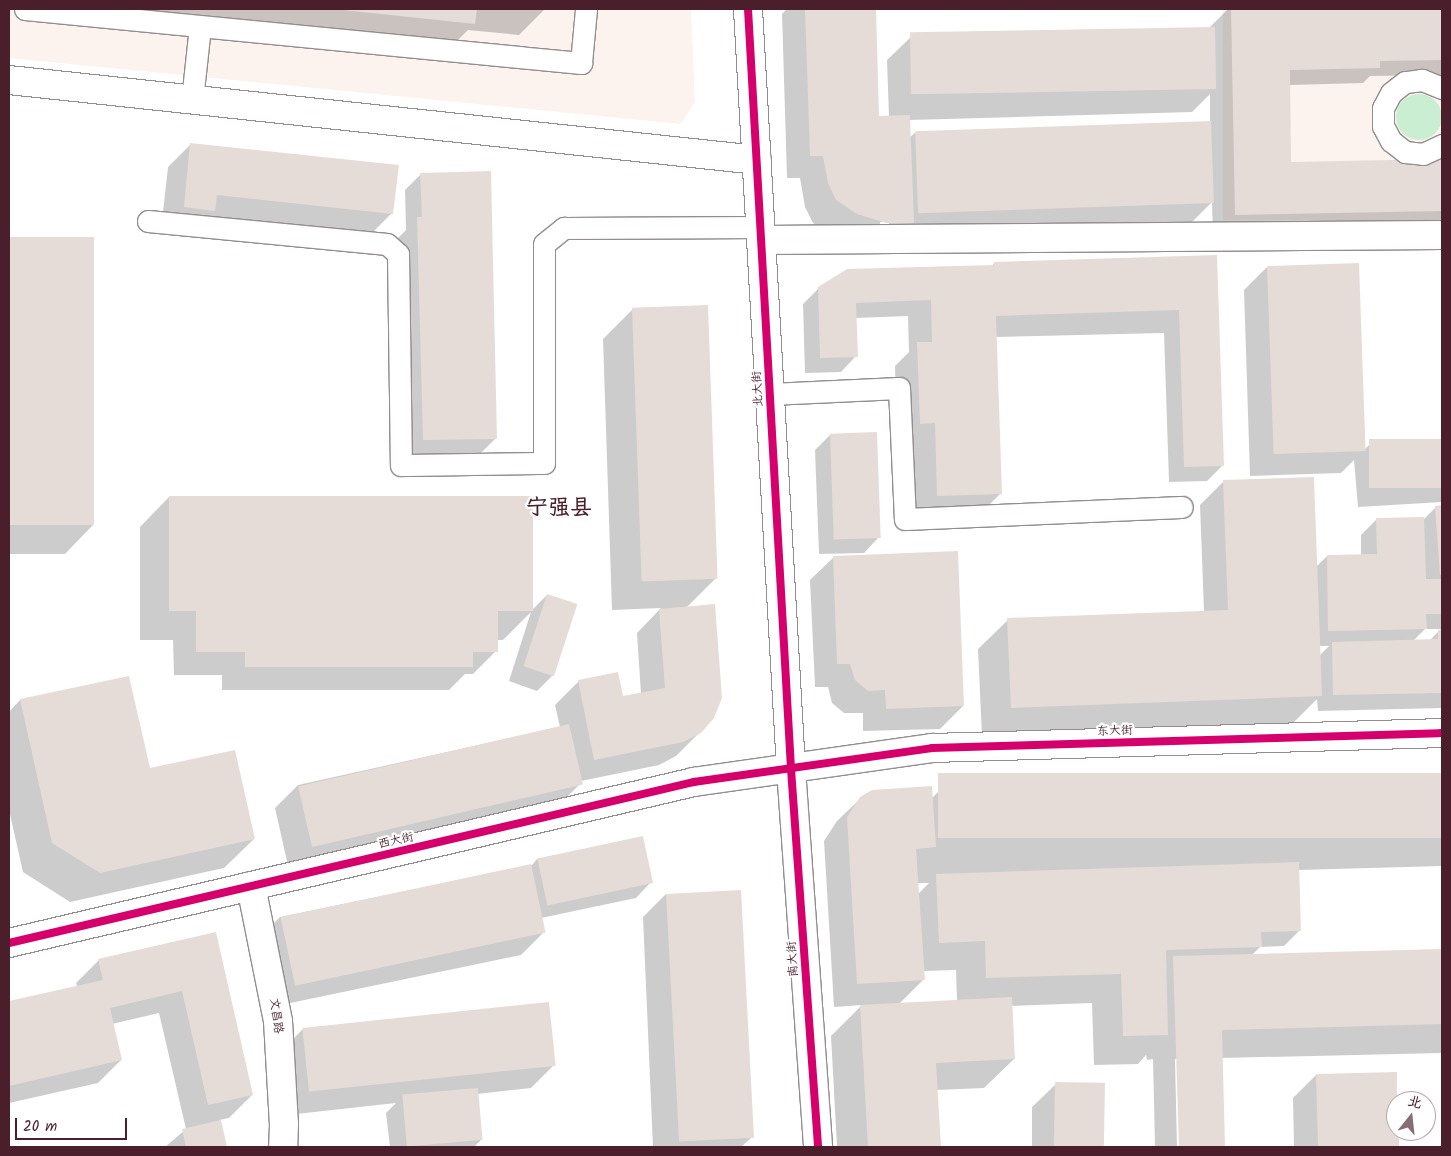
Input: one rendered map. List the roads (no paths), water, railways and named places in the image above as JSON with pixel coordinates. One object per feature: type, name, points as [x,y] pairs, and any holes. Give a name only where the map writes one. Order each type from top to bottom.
[{"type":"street","name":"北大街","points":[[748,9],[791,769]]},
{"type":"street","points":[[9,80],[757,160]]},
{"type":"street","points":[[761,234],[1442,235]]},
{"type":"street","name":"东大街","points":[[791,769],[932,748],[1442,733]]},
{"type":"street","name":"西大街","points":[[9,943],[694,782],[791,769]]},
{"type":"street","name":"南大街","points":[[791,769],[818,1147]]},
{"type":"street","name":"文昌路","points":[[251,886],[278,1021],[284,1124],[283,1147]]},
{"type":"lane","points":[[25,9],[581,64],[586,9]]},
{"type":"lane","points":[[192,100],[200,26]]},
{"type":"lane","points":[[1442,88],[1422,80],[1405,82],[1391,93],[1383,108],[1383,126],[1391,141],[1405,152],[1422,154],[1442,145]]},
{"type":"lane","points":[[148,221],[387,244],[398,254],[401,465],[544,463],[544,244],[564,228],[761,234]]},
{"type":"lane","points":[[770,394],[899,388],[905,518],[1182,507]]},
{"type":"district","name":"宁强县","points":[[559,509]]}]
